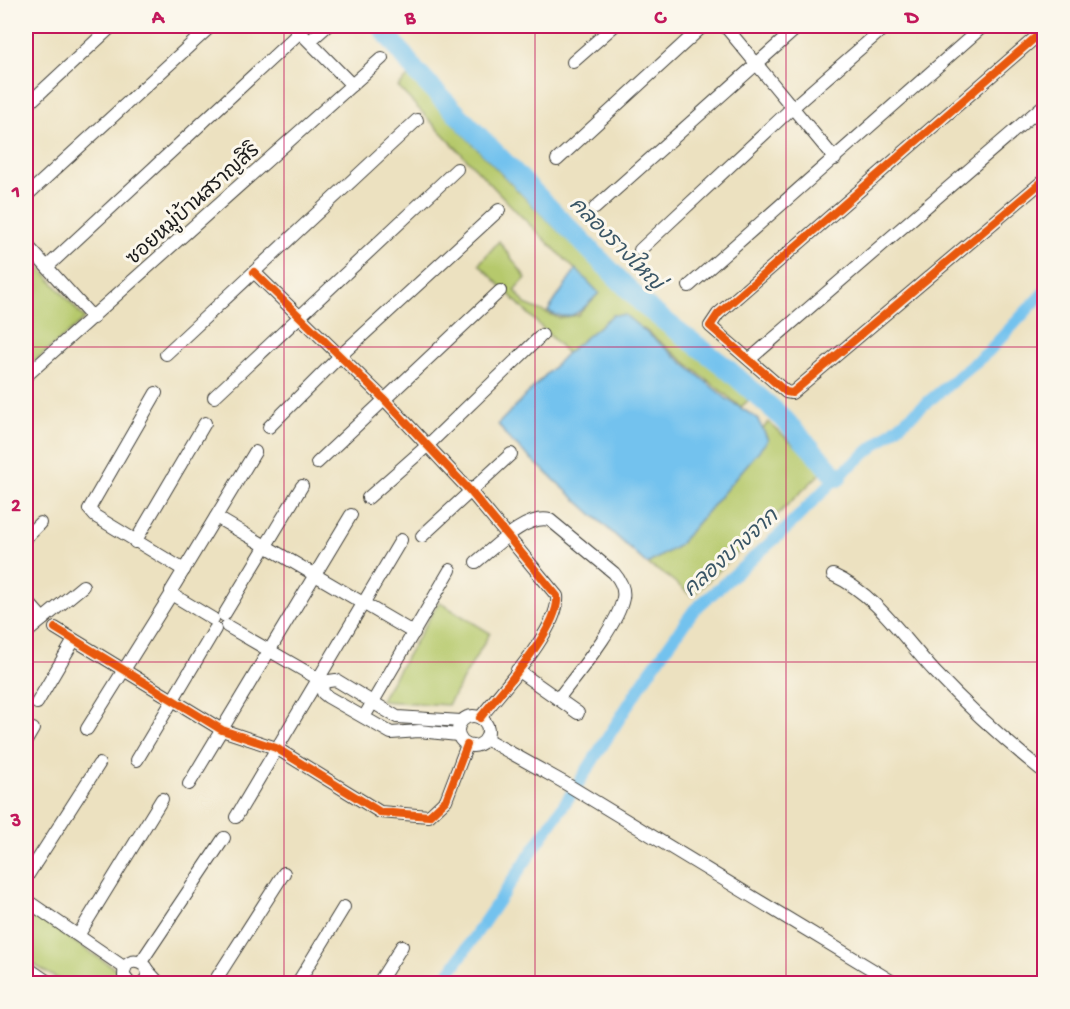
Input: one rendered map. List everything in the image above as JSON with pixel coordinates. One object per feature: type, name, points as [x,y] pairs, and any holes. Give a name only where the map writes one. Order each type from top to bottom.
[{"type":"street","points":[[26,106],[112,26]]},
{"type":"street","points":[[26,196],[211,26]]},
{"type":"street","points":[[47,267],[301,33],[327,26]]},
{"type":"street","points":[[573,62],[614,26]]},
{"type":"street","points":[[557,160],[703,26]]},
{"type":"street","points":[[725,26],[835,159]]},
{"type":"street","points":[[595,208],[799,26]]},
{"type":"street","points":[[640,250],[792,108],[886,26]]},
{"type":"street","points":[[689,286],[981,28]]},
{"type":"street","points":[[1044,30],[713,318],[710,326],[786,392],[792,393],[1044,180]]},
{"type":"street","points":[[301,33],[352,85]]},
{"type":"street","name":"ซอยหมู่บ้านสราญสิริ","points":[[26,376],[382,58]]},
{"type":"street","points":[[750,359],[1044,105]]},
{"type":"street","points":[[166,354],[417,120]]},
{"type":"street","points":[[214,397],[457,169]]},
{"type":"street","points":[[269,427],[340,356],[499,210]]},
{"type":"street","points":[[26,244],[93,318]]},
{"type":"street","points":[[254,272],[428,445],[471,492],[557,596],[558,603],[547,631],[480,718]]},
{"type":"street","points":[[316,463],[500,291]]},
{"type":"street","points":[[368,498],[428,445],[542,335]]},
{"type":"street","points":[[156,393],[90,505],[94,516],[184,570]]},
{"type":"street","points":[[135,542],[205,423]]},
{"type":"street","points":[[87,729],[172,593],[255,452]]},
{"type":"street","points":[[422,536],[511,454]]},
{"type":"street","points":[[137,760],[302,486]]},
{"type":"street","points":[[189,784],[351,515]]},
{"type":"street","points":[[216,517],[414,633]]},
{"type":"street","points":[[476,562],[528,521],[540,518],[550,520],[614,573],[621,582],[623,597],[620,606],[600,640],[558,699]]},
{"type":"street","points":[[26,537],[40,523]]},
{"type":"street","points":[[236,817],[401,540]]},
{"type":"street","points":[[364,717],[450,570]]},
{"type":"street","points":[[833,574],[860,589],[985,724],[1044,772]]},
{"type":"street","points":[[26,633],[82,586]]},
{"type":"street","points":[[172,593],[319,680],[336,680],[397,717],[461,721],[470,716],[480,718],[487,726],[486,739]]},
{"type":"street","points":[[26,600],[43,619]]},
{"type":"street","points":[[55,628],[222,730],[276,748],[380,812],[429,816],[446,800],[467,745]]},
{"type":"street","points":[[36,703],[74,640]]},
{"type":"street","points":[[517,670],[578,713]]},
{"type":"street","points":[[319,680],[323,693],[328,697],[391,733],[419,731],[458,735],[467,745],[476,746],[486,739]]},
{"type":"street","points":[[458,735],[461,721]]},
{"type":"street","points":[[26,741],[33,729]]},
{"type":"street","points":[[486,739],[563,782],[896,984]]},
{"type":"street","points":[[26,878],[99,764]]},
{"type":"street","points":[[79,934],[162,799]]},
{"type":"street","points":[[160,984],[145,967],[130,962],[124,968],[124,976],[132,983],[146,979],[145,967],[224,838]]},
{"type":"street","points":[[213,984],[284,873]]},
{"type":"street","points":[[26,900],[79,934],[124,968]]},
{"type":"street","points":[[297,984],[344,908]]},
{"type":"street","points":[[378,984],[402,946]]},
{"type":"street","points":[[26,967],[45,982]]},
{"type":"green space","points":[[409,76],[510,183],[617,286],[727,380],[752,397],[741,407],[645,330],[613,315],[567,353],[479,264],[499,241],[526,278],[515,290],[525,304],[559,318],[578,315],[599,293],[521,216],[398,87]]},
{"type":"green space","points":[[26,252],[85,319],[26,368]]},
{"type":"green space","points":[[768,422],[820,467],[821,473],[692,596],[667,576],[647,564],[678,546],[768,440],[763,429]]},
{"type":"green space","points":[[439,602],[490,633],[448,705],[380,701]]},
{"type":"green space","points":[[26,910],[119,971],[120,983],[64,983],[26,960]]},
{"type":"water","points":[[576,269],[599,293],[582,309],[570,316],[556,315],[548,311]]},
{"type":"water","points":[[613,315],[625,315],[728,400],[757,418],[768,440],[678,546],[647,564],[507,437],[498,424],[567,353]]},
{"type":"waterway","name":"คลองรางใหญ่","points":[[381,26],[417,73],[645,306],[724,366],[783,418],[837,477]]},
{"type":"waterway","name":"คลองบางจาก","points":[[442,984],[578,784],[646,677],[694,610],[786,529],[837,477],[988,352],[1044,292]]},
{"type":"cycle path","points":[[1044,30],[718,314],[710,326],[786,392],[792,393],[1044,180]]},
{"type":"cycle path","points":[[254,272],[384,399],[471,492],[557,596],[556,609],[540,641],[480,718]]},
{"type":"cycle path","points":[[55,628],[222,730],[276,748],[380,812],[429,816],[446,800],[467,745]]}]
